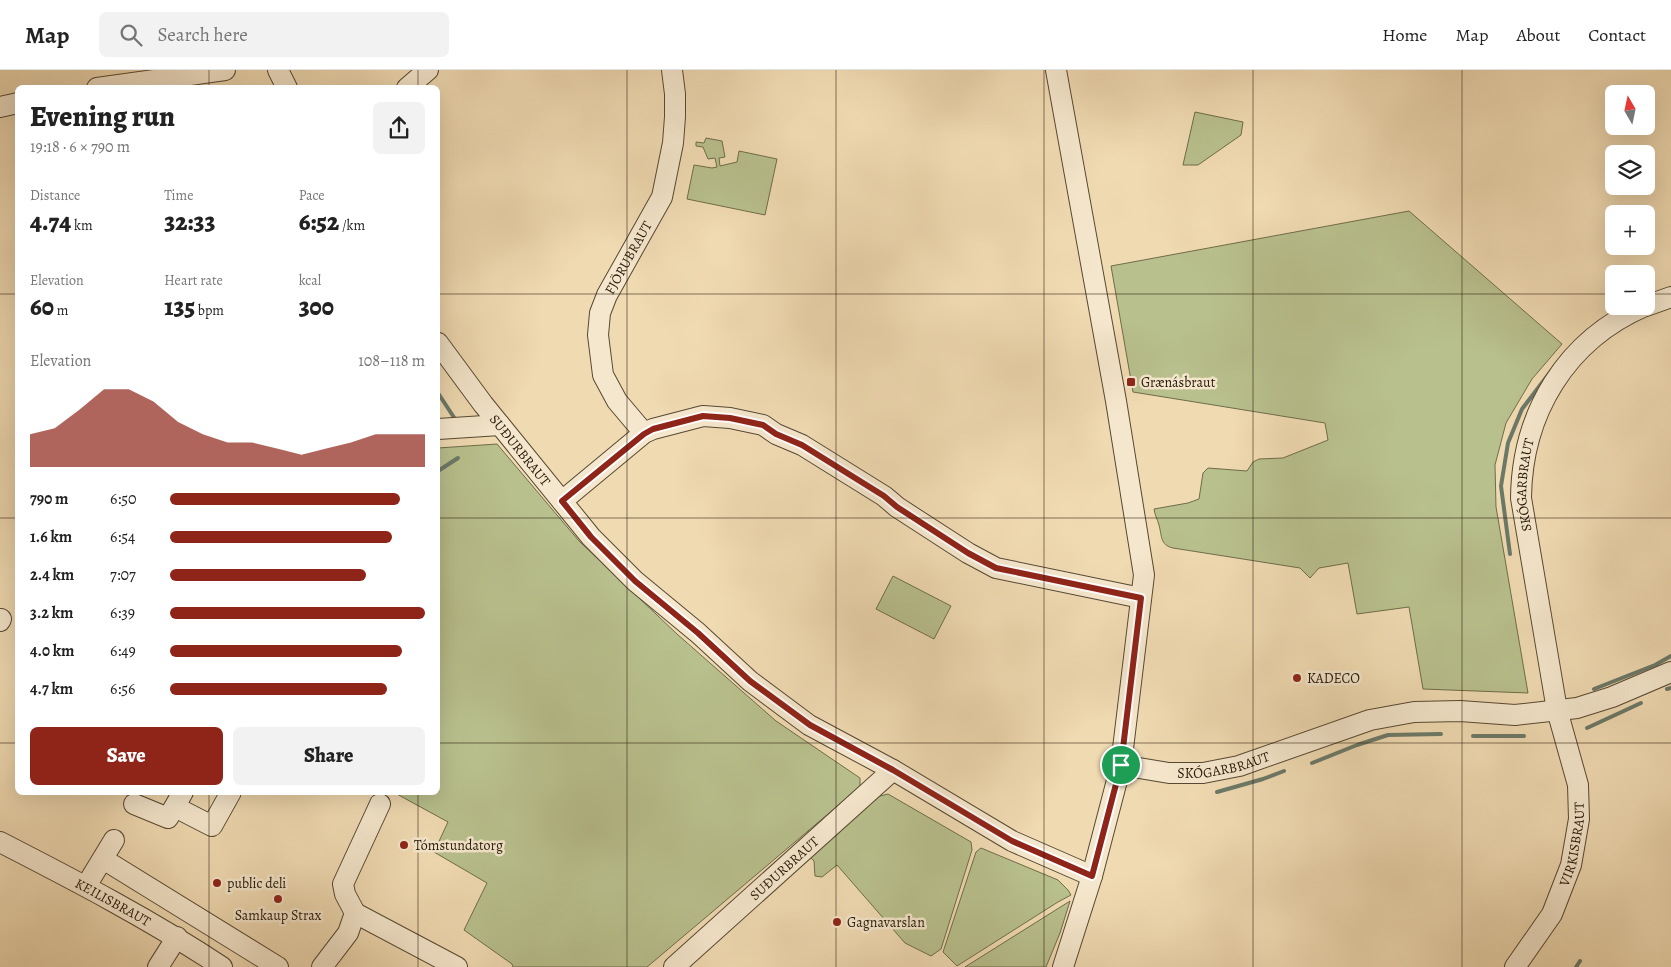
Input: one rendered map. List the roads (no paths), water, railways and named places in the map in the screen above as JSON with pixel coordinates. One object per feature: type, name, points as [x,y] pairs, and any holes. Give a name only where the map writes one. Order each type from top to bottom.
[{"type":"street","points":[[118,85],[225,70]]},
{"type":"street","points":[[278,70],[286,85]]},
{"type":"street","points":[[410,85],[428,70]]},
{"type":"street","name":"FJÖRUBRAUT","points":[[644,434],[617,401],[603,375],[598,335],[600,313],[607,296],[662,197],[673,143],[676,94],[672,70]]},
{"type":"street","points":[[1056,70],[1119,419],[1144,575],[1121,765],[1092,876],[1063,967]]},
{"type":"street","points":[[0,107],[15,104]]},
{"type":"street","name":"SKÓGARBRAUT","points":[[1655,303],[1671,297]]},
{"type":"street","name":"SKÓGARBRAUT","points":[[1557,710],[1521,498],[1523,470],[1527,448],[1539,410],[1547,394],[1567,365],[1591,339],[1626,315]]},
{"type":"street","name":"SUÐURBRAUT","points":[[440,346],[500,425],[591,537],[635,581],[698,633],[750,681],[810,725],[893,770],[1012,841],[1092,876]]},
{"type":"street","points":[[562,501],[644,434],[653,429],[703,416],[730,418],[763,425],[776,434],[802,445],[884,496],[897,507],[968,553],[996,568],[1141,598]]},
{"type":"street","points":[[440,429],[500,425]]},
{"type":"street","name":"SKÓGARBRAUT","points":[[1121,765],[1170,774],[1203,773],[1240,766],[1370,720],[1437,711],[1515,714],[1576,708],[1604,700],[1671,672]]},
{"type":"street","name":"VIRKISBRAUT","points":[[1514,967],[1552,914],[1571,865],[1578,819],[1578,785],[1557,710]]},
{"type":"street","name":"SUÐURBRAUT","points":[[674,967],[893,770]]},
{"type":"street","points":[[134,804],[168,818],[179,800],[212,826],[229,795]]},
{"type":"street","points":[[380,804],[343,884],[345,894],[355,913],[457,967]]},
{"type":"street","points":[[86,886],[114,840]]},
{"type":"street","name":"KEILISBRAUT","points":[[0,842],[86,886],[177,937],[222,967]]},
{"type":"street","points":[[103,859],[278,967]]},
{"type":"street","points":[[322,967],[348,933],[355,913]]},
{"type":"street","points":[[158,967],[177,937]]},
{"type":"waterway","points":[[1510,554],[1501,486],[1508,443],[1522,409],[1558,362]]},
{"type":"waterway","points":[[440,396],[455,419]]},
{"type":"waterway","points":[[440,470],[458,458]]},
{"type":"waterway","points":[[1594,689],[1655,665],[1671,656]]},
{"type":"waterway","points":[[1667,689],[1671,688]]},
{"type":"waterway","points":[[1587,728],[1641,703]]},
{"type":"waterway","points":[[1312,763],[1388,735],[1441,734]]},
{"type":"waterway","points":[[1473,736],[1524,736]]},
{"type":"waterway","points":[[1217,792],[1284,771]]},
{"type":"waterway","points":[[1576,967],[1580,961]]},
{"type":"place","name":"Grænásbraut","points":[[1131,382]]},
{"type":"place","name":"KADECO","points":[[1297,678]]},
{"type":"place","name":"Tómstundatorg","points":[[404,845]]},
{"type":"place","name":"public deli","points":[[217,883]]},
{"type":"place","name":"Samkaup Strax","points":[[278,899]]},
{"type":"place","name":"Gagnavarslan","points":[[837,922]]}]
